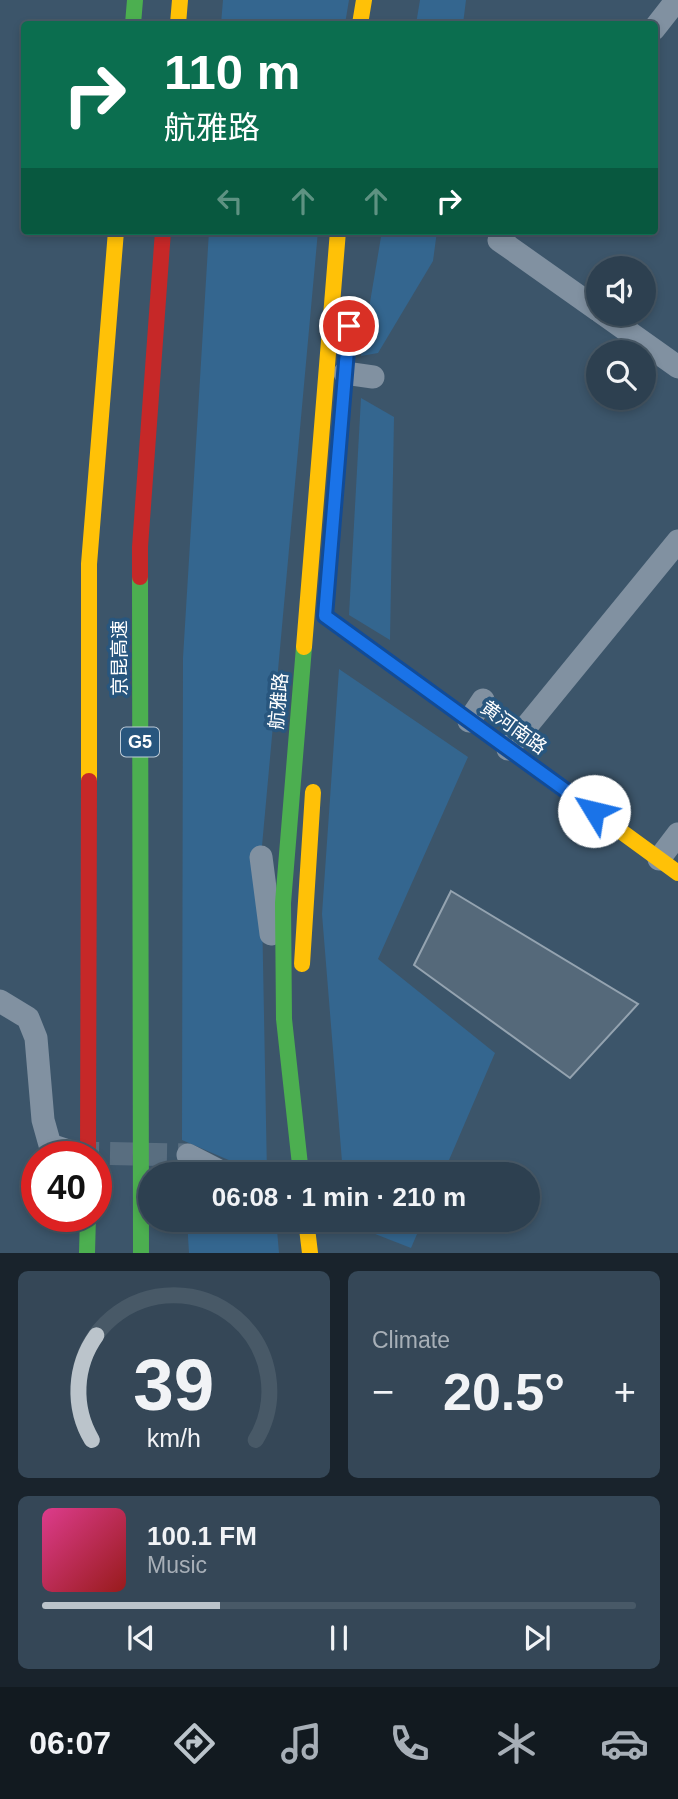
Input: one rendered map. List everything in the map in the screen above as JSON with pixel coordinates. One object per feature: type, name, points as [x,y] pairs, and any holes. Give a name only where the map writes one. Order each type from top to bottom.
[{"type":"main road","points":[[133,21],[135,0]]},
{"type":"main road","points":[[178,21],[180,0]]},
{"type":"main road","points":[[360,21],[364,0]]},
{"type":"main road","name":"京昆高速","points":[[81,1141],[89,564],[116,235]]},
{"type":"main road","name":"京昆高速","points":[[141,1253],[140,547],[163,235]]},
{"type":"main road","name":"航雅路","points":[[300,1162],[284,1019],[283,903],[338,235]]},
{"type":"main road","name":"黄河南路","points":[[323,640],[325,609],[469,721],[678,873]]},
{"type":"main road","points":[[302,975],[315,770]]},
{"type":"main road","points":[[88,1232],[88,1253]]},
{"type":"main road","points":[[307,1232],[310,1253]]},
{"type":"street","points":[[658,23],[671,5]]},
{"type":"street","points":[[503,235],[499,240],[586,301]]},
{"type":"street","points":[[621,326],[678,367]]},
{"type":"street","points":[[345,373],[373,377]]},
{"type":"street","points":[[508,749],[678,541]]},
{"type":"street","points":[[469,721],[483,700]]},
{"type":"street","points":[[659,859],[678,834]]},
{"type":"street","points":[[261,857],[299,1162]]},
{"type":"street","points":[[0,1001],[28,1018],[36,1038],[43,1120],[49,1141]]},
{"type":"street","points":[[188,1155],[202,1162]]},
{"type":"shaded area","points":[[223,0],[349,0],[346,21],[221,21]]},
{"type":"shaded area","points":[[420,0],[466,0],[463,21],[416,21]]},
{"type":"shaded area","points":[[209,235],[318,235],[261,857],[267,1162],[233,1162],[182,1140],[183,658]]},
{"type":"shaded area","points":[[381,235],[436,235],[433,261],[378,353],[361,356]]},
{"type":"shaded area","points":[[361,398],[394,417],[390,640],[349,615]]},
{"type":"shaded area","points":[[339,669],[468,757],[378,959],[495,1053],[448,1162],[342,1162],[322,914]]},
{"type":"shaded area","points":[[188,1232],[277,1232],[279,1253],[189,1253]]},
{"type":"shaded area","points":[[370,1232],[418,1232],[411,1248]]},
{"type":"building","points":[[451,891],[638,1004],[570,1078],[414,965]]},
{"type":"tunnel","points":[[112,1154],[188,1155]]},
{"type":"traffic: fast","points":[[133,21],[135,0]]},
{"type":"traffic: fast","points":[[140,577],[141,1253]]},
{"type":"traffic: fast","points":[[300,1162],[284,1019],[283,903],[304,647]]},
{"type":"traffic: fast","points":[[87,1253],[88,1232]]},
{"type":"traffic: slow","points":[[178,21],[180,0]]},
{"type":"traffic: slow","points":[[360,21],[364,0]]},
{"type":"traffic: slow","points":[[89,781],[89,564],[116,235]]},
{"type":"traffic: slow","points":[[304,647],[338,235]]},
{"type":"traffic: slow","points":[[541,773],[678,873]]},
{"type":"traffic: slow","points":[[302,964],[313,792]]},
{"type":"traffic: slow","points":[[307,1232],[310,1253]]},
{"type":"traffic: jam","points":[[140,577],[163,235]]},
{"type":"traffic: jam","points":[[325,616],[541,773]]},
{"type":"traffic: jam","points":[[88,1141],[89,781]]},
{"type":"route","points":[[349,326],[325,616],[594,811]]}]
